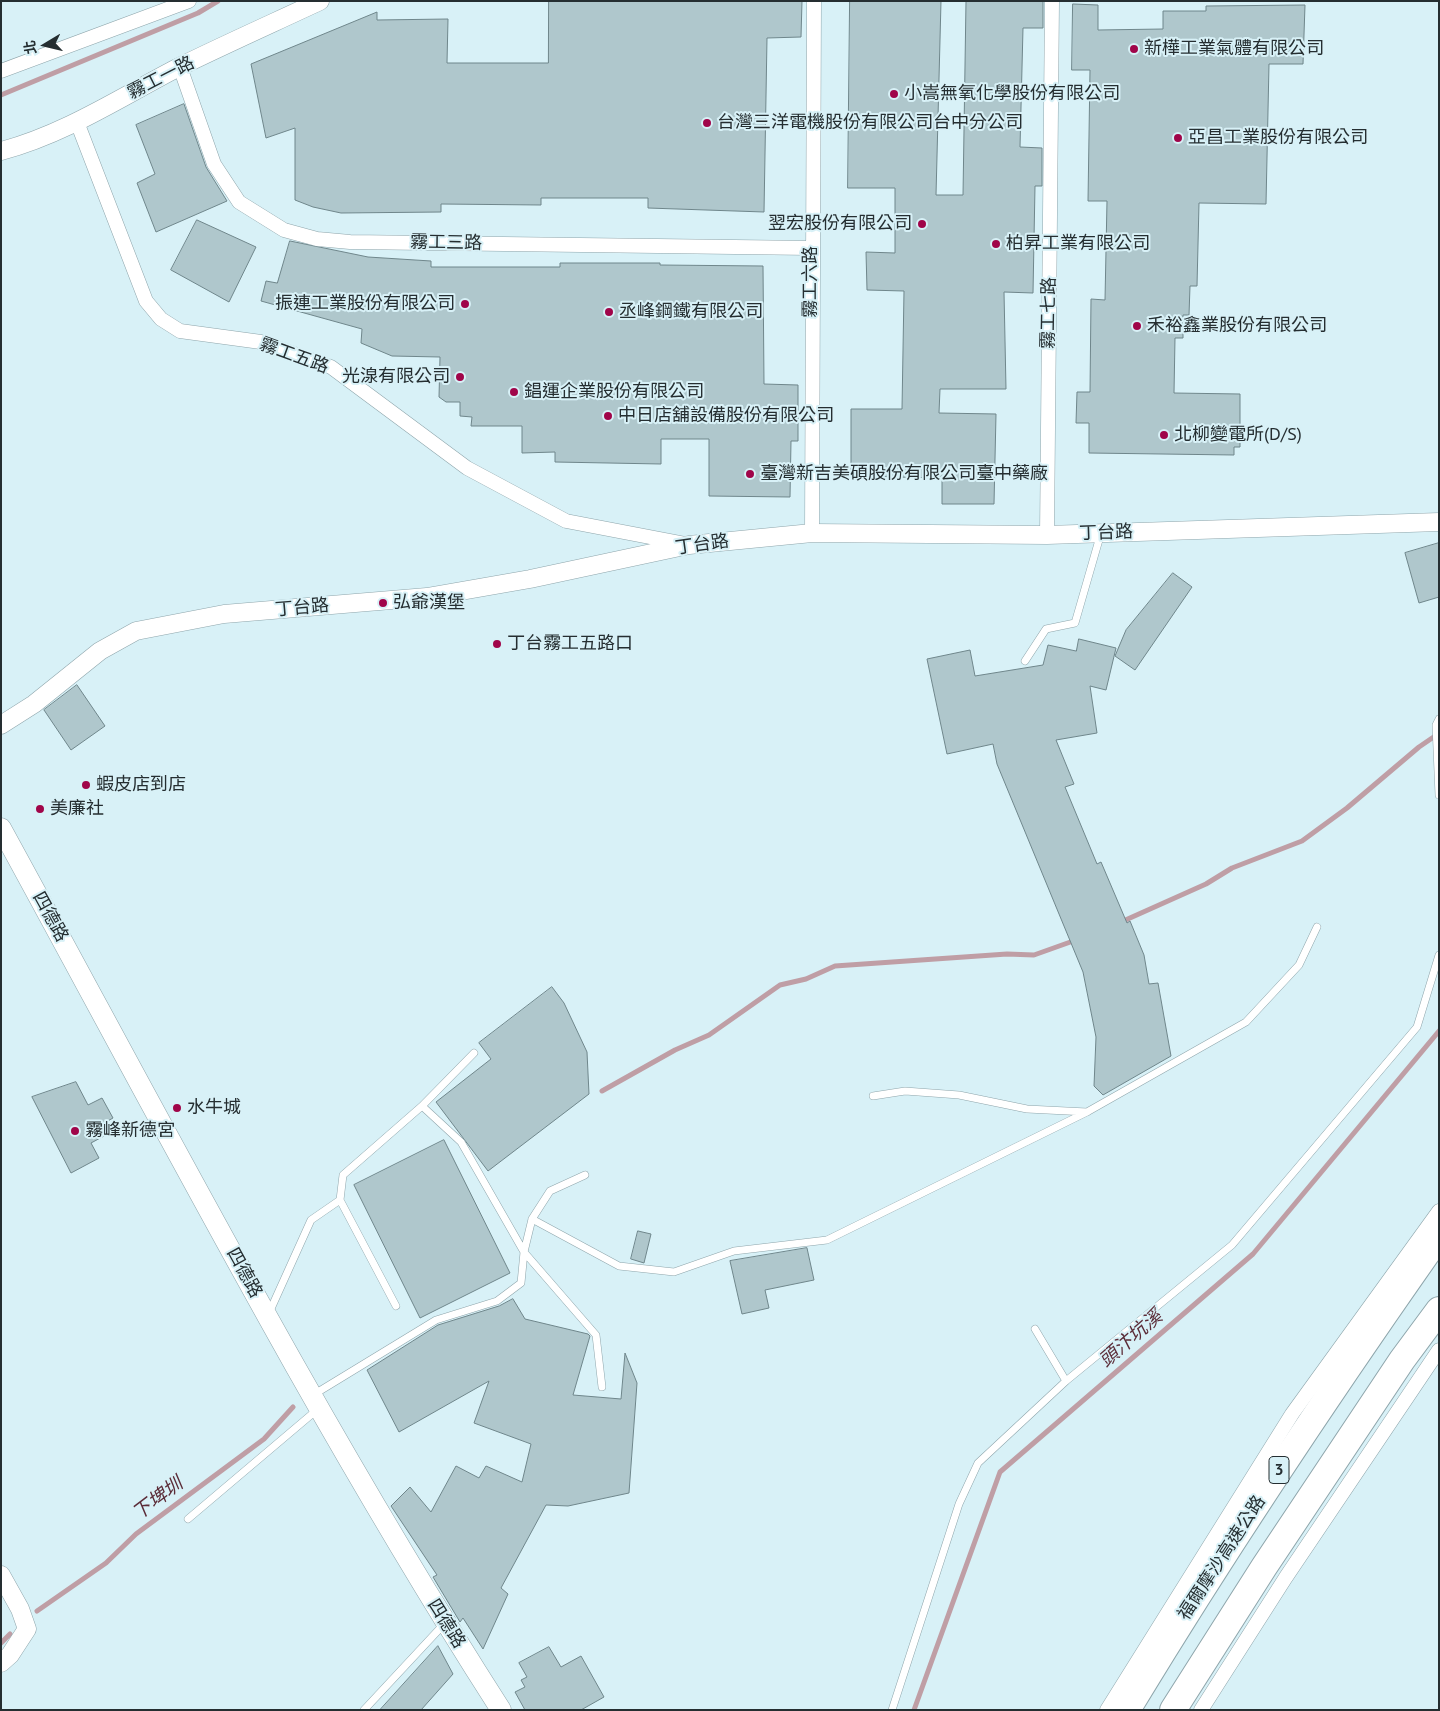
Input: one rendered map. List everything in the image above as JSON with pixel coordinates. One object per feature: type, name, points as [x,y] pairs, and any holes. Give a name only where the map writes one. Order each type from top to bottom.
[{"type":"highway","name":"福爾摩沙高速公路","points":[[1127,1710],[1230,1544],[1368,1337],[1439,1236]]},
{"type":"highway","name":"3","points":[[1173,1710],[1264,1567],[1402,1360],[1439,1310]]},
{"type":"main road","name":"四德路","points":[[1,828],[315,1402],[445,1623],[501,1710]]},
{"type":"street","points":[[1,71],[189,1]]},
{"type":"street","name":"霧工一路","points":[[1,151],[77,122],[180,67],[320,1]]},
{"type":"street","name":"霧工六路","points":[[812,533],[811,248],[814,1]]},
{"type":"street","name":"霧工七路","points":[[1047,535],[1052,1]]},
{"type":"street","name":"霧工三路","points":[[180,67],[214,164],[239,202],[284,230],[317,239],[350,242],[811,248]]},
{"type":"street","name":"霧工五路","points":[[77,122],[146,301],[161,319],[180,331],[261,342],[331,367],[467,468],[566,521],[689,545]]},
{"type":"street","name":"丁台路","points":[[1,725],[34,704],[100,651],[136,630],[224,614],[427,596],[530,579],[689,545],[812,533],[1047,535],[1439,522]]},
{"type":"street","points":[[1107,1710],[1292,1414],[1439,1211]]},
{"type":"street","points":[[1201,1710],[1286,1577],[1439,1350]]},
{"type":"street","points":[[1,1575],[20,1609],[27,1629],[10,1655],[1,1663]]},
{"type":"lane","points":[[1025,661],[1046,629],[1076,623],[1101,533]]},
{"type":"lane","points":[[1439,719],[1436,725],[1439,794]]},
{"type":"lane","points":[[532,1219],[619,1266],[674,1272],[734,1251],[827,1240],[1088,1112],[1246,1022],[1299,965],[1317,927]]},
{"type":"lane","points":[[892,1710],[959,1504],[978,1463],[1066,1381],[1232,1245],[1417,1027],[1439,955]]},
{"type":"lane","points":[[396,1306],[340,1200],[343,1174],[422,1106],[474,1053]]},
{"type":"lane","points":[[872,1096],[905,1091],[959,1096],[1027,1109],[1088,1112]]},
{"type":"lane","points":[[422,1106],[461,1142],[524,1252],[596,1335],[602,1387]]},
{"type":"lane","points":[[188,1519],[315,1402],[436,1320],[497,1301],[521,1283],[524,1252],[532,1219],[550,1191],[586,1175]]},
{"type":"lane","points":[[268,1315],[311,1220],[340,1200]]},
{"type":"lane","points":[[1036,1329],[1066,1381]]},
{"type":"lane","points":[[364,1710],[445,1623]]},
{"type":"building","points":[[549,1],[802,1],[801,37],[767,38],[764,212],[648,208],[648,198],[541,198],[541,205],[441,204],[441,212],[341,213],[313,207],[295,200],[295,128],[266,138],[251,64],[377,12],[377,20],[448,19],[447,63],[548,63]]},
{"type":"building","points":[[850,1],[941,1],[936,195],[963,195],[966,1],[1043,1],[1043,28],[1023,28],[1020,147],[1042,148],[1042,186],[1035,186],[1033,293],[1004,292],[1006,389],[940,389],[939,413],[996,414],[994,504],[942,504],[942,478],[851,476],[851,409],[902,409],[904,291],[867,290],[866,252],[895,253],[895,188],[848,188]]},
{"type":"building","points":[[1073,4],[1098,5],[1098,30],[1163,29],[1163,11],[1206,11],[1206,6],[1305,5],[1303,64],[1269,64],[1266,204],[1199,203],[1197,286],[1190,286],[1189,315],[1183,315],[1183,338],[1175,338],[1174,393],[1240,394],[1240,447],[1234,447],[1234,455],[1089,453],[1089,423],[1076,423],[1077,392],[1090,392],[1091,299],[1105,300],[1107,201],[1088,201],[1090,70],[1072,70]]},
{"type":"building","points":[[184,104],[206,167],[227,201],[156,232],[137,183],[155,174],[136,125]]},
{"type":"building","points":[[197,220],[256,247],[229,302],[171,270]]},
{"type":"building","points":[[290,241],[368,257],[431,261],[431,267],[560,267],[560,263],[763,266],[764,384],[798,385],[798,441],[791,441],[790,497],[709,496],[709,439],[661,439],[661,464],[555,462],[555,452],[522,453],[522,426],[471,426],[472,417],[460,416],[460,402],[446,402],[439,397],[440,357],[392,356],[361,343],[362,329],[261,301],[266,281],[277,283]]},
{"type":"building","points":[[1439,543],[1439,597],[1419,603],[1405,553]]},
{"type":"building","points":[[1173,573],[1192,587],[1135,670],[1115,656],[1126,630]]},
{"type":"building","points":[[1079,639],[1116,648],[1106,690],[1090,686],[1097,733],[1056,740],[1074,784],[1065,787],[1097,864],[1101,862],[1127,923],[1130,921],[1144,955],[1149,984],[1158,983],[1171,1056],[1103,1095],[1094,1086],[1096,1037],[1083,972],[997,764],[993,744],[947,754],[927,659],[970,650],[975,676],[1043,665],[1048,645],[1076,651]]},
{"type":"building","points":[[77,685],[105,726],[71,750],[44,710]]},
{"type":"building","points":[[552,987],[564,1003],[587,1052],[589,1094],[488,1171],[436,1102],[491,1059],[479,1043]]},
{"type":"building","name":"霧峰新德宮","points":[[76,1082],[88,1105],[102,1098],[113,1118],[99,1126],[104,1136],[91,1143],[99,1158],[71,1173],[32,1097]]},
{"type":"building","points":[[444,1140],[510,1273],[420,1318],[354,1185]]},
{"type":"building","points":[[638,1231],[651,1234],[644,1263],[631,1259]]},
{"type":"building","points":[[807,1248],[814,1280],[765,1290],[769,1308],[742,1314],[730,1261]]},
{"type":"building","points":[[513,1299],[525,1319],[590,1336],[573,1395],[621,1399],[625,1353],[637,1383],[629,1493],[568,1506],[546,1505],[501,1588],[508,1594],[483,1649],[463,1618],[460,1622],[433,1577],[437,1575],[391,1506],[410,1487],[431,1512],[456,1466],[479,1478],[486,1466],[522,1482],[531,1444],[474,1423],[489,1381],[399,1432],[367,1370],[438,1325],[499,1306]]},
{"type":"building","points":[[438,1646],[453,1674],[421,1710],[380,1710]]},
{"type":"building","points":[[549,1647],[561,1667],[581,1656],[604,1697],[581,1710],[525,1710],[515,1692],[525,1687],[521,1680],[527,1677],[519,1663]]},
{"type":"waterway","points":[[1,95],[198,13],[218,1]]},
{"type":"waterway","points":[[1121,922],[1206,884],[1232,868],[1302,841],[1347,808],[1419,747],[1438,734]]},
{"type":"waterway","points":[[602,1091],[675,1050],[709,1035],[780,985],[806,979],[835,966],[1007,954],[1034,955],[1076,940]]},
{"type":"waterway","name":"頭汴坑溪","points":[[914,1710],[1000,1472],[1253,1254],[1439,1031]]},
{"type":"waterway","name":"下埤圳","points":[[37,1611],[106,1563],[136,1534],[264,1439],[293,1407]]},
{"type":"waterway","name":"下埤圳","points":[[1,1643],[10,1634]]},
{"type":"place","name":"新樺工業氣體有限公司","points":[[1134,49]]},
{"type":"place","name":"小嵩無氧化學股份有限公司","points":[[894,94]]},
{"type":"place","name":"台灣三洋電機股份有限公司台中分公司","points":[[707,123]]},
{"type":"place","name":"亞昌工業股份有限公司","points":[[1178,138]]},
{"type":"place","name":"翌宏股份有限公司","points":[[922,224]]},
{"type":"place","name":"柏昇工業有限公司","points":[[996,244]]},
{"type":"place","name":"振連工業股份有限公司","points":[[465,304]]},
{"type":"place","name":"丞峰鋼鐵有限公司","points":[[609,312]]},
{"type":"place","name":"禾裕鑫業股份有限公司","points":[[1137,326]]},
{"type":"place","name":"光湶有限公司","points":[[460,377]]},
{"type":"place","name":"錩運企業股份有限公司","points":[[514,392]]},
{"type":"place","name":"中日店舖設備股份有限公司","points":[[608,416]]},
{"type":"place","name":"北柳變電所(D/S)","points":[[1164,435]]},
{"type":"place","name":"臺灣新吉美碩股份有限公司臺中藥廠","points":[[750,474]]},
{"type":"place","name":"弘爺漢堡","points":[[383,603]]},
{"type":"place","name":"丁台霧工五路口","points":[[497,644]]},
{"type":"place","name":"蝦皮店到店","points":[[86,785]]},
{"type":"place","name":"美廉社","points":[[40,809]]},
{"type":"place","name":"水牛城","points":[[177,1108]]},
{"type":"place","name":"霧峰新德宮","points":[[75,1131]]}]
